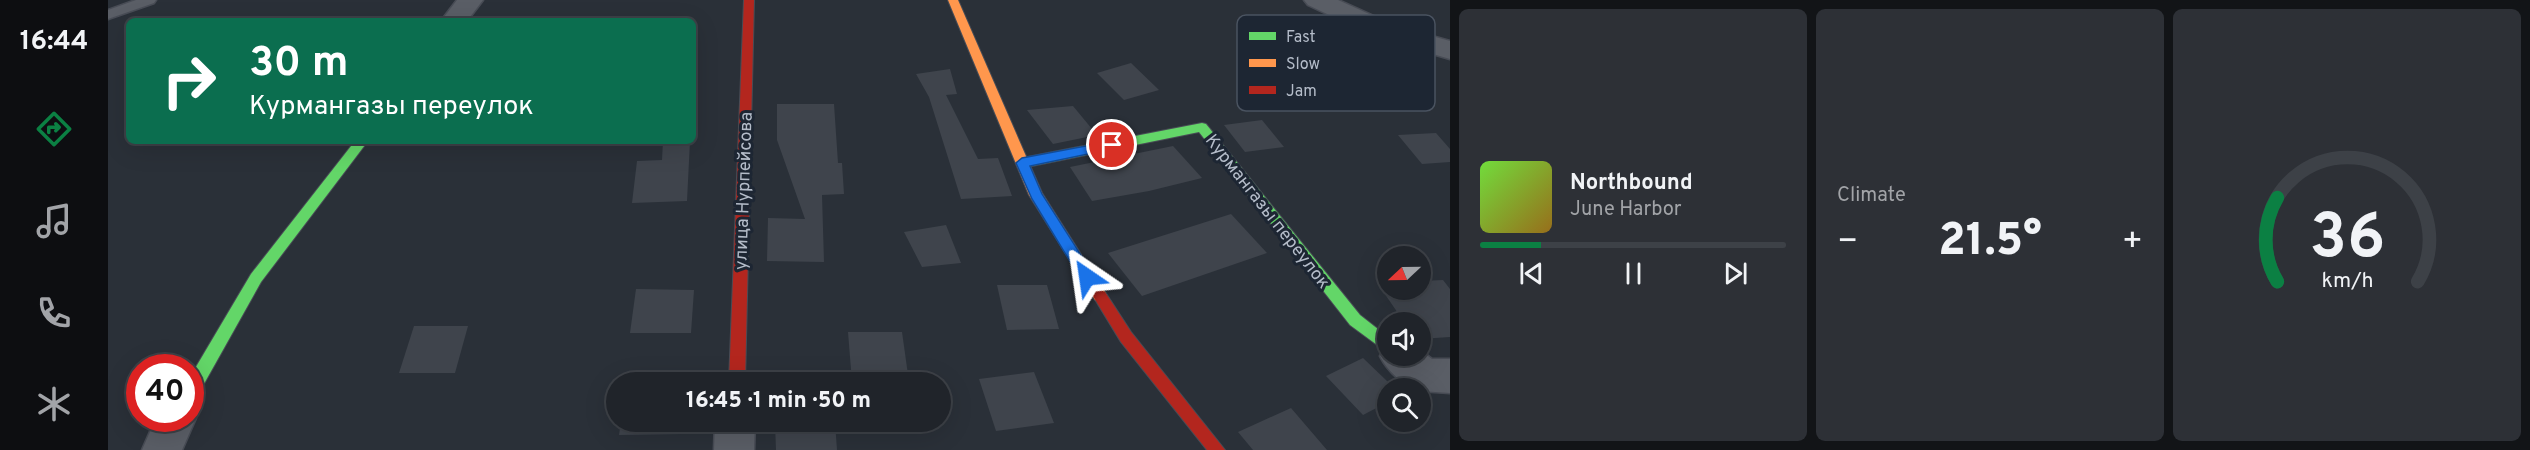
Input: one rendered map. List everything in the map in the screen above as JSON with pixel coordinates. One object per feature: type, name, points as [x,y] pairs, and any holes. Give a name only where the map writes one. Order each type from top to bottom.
[{"type":"street","points":[[456,18],[470,0]]},
{"type":"street","name":"улица Нурпейсова","points":[[737,372],[749,0]]},
{"type":"street","points":[[952,0],[1036,195],[1126,338],[1217,450]]},
{"type":"street","points":[[1317,0],[1350,15]]},
{"type":"street","points":[[1435,46],[1450,50]]},
{"type":"street","name":"Курмангазы переулок","points":[[1022,163],[1202,127],[1355,320],[1377,337]]},
{"type":"street","points":[[204,369],[256,278],[360,144]]},
{"type":"street","points":[[1413,366],[1426,376],[1450,376]]},
{"type":"street","points":[[162,450],[170,432]]},
{"type":"street","points":[[734,450],[735,432]]},
{"type":"lane","points":[[108,15],[149,0]]},
{"type":"building","points":[[1131,63],[1159,90],[1124,100],[1097,73]]},
{"type":"building","points":[[950,69],[957,94],[946,95],[978,159],[998,158],[1012,196],[961,199],[929,97],[916,74]]},
{"type":"building","points":[[777,104],[834,104],[838,163],[842,163],[844,194],[822,195],[824,262],[767,261],[768,218],[805,219],[777,140]]},
{"type":"building","points":[[1073,106],[1097,135],[1053,144],[1027,110]]},
{"type":"building","points":[[1262,120],[1284,147],[1245,152],[1224,125]]},
{"type":"building","points":[[1436,133],[1450,149],[1450,162],[1422,164],[1398,135]]},
{"type":"building","points":[[663,144],[690,144],[687,201],[632,203],[637,161],[662,160]]},
{"type":"building","points":[[1173,146],[1202,178],[1149,191],[1092,201],[1070,167]]},
{"type":"building","points":[[1231,214],[1267,253],[1142,296],[1108,253]]},
{"type":"building","points":[[946,225],[961,263],[922,267],[904,232]]},
{"type":"building","points":[[1443,280],[1450,289],[1450,337],[1431,338],[1431,312],[1397,312],[1389,300],[1431,300],[1431,281]]},
{"type":"building","points":[[997,285],[1047,285],[1059,329],[1007,330]]},
{"type":"building","points":[[636,289],[694,290],[691,333],[630,333]]},
{"type":"building","points":[[414,326],[468,326],[455,373],[399,373]]},
{"type":"building","points":[[848,332],[902,332],[908,372],[851,372]]},
{"type":"building","points":[[1363,358],[1384,378],[1377,378],[1377,408],[1363,415],[1326,376]]},
{"type":"building","points":[[831,370],[831,372],[784,372]]},
{"type":"building","points":[[1034,372],[1054,423],[996,431],[979,379]]},
{"type":"building","points":[[1291,408],[1327,450],[1253,450],[1238,432]]},
{"type":"building","points":[[619,432],[682,432],[682,434],[619,435]]},
{"type":"building","points":[[775,432],[836,432],[837,450],[776,450]]},
{"type":"traffic: fast","points":[[1022,163],[1202,127],[1355,320],[1377,337]]},
{"type":"traffic: fast","points":[[204,369],[256,278],[360,144]]},
{"type":"traffic: slow","points":[[953,0],[1036,195],[1100,296]]},
{"type":"traffic: jam","points":[[737,372],[749,0]]},
{"type":"traffic: jam","points":[[1100,296],[1126,337],[1217,450]]},
{"type":"route","points":[[1087,277],[1036,195],[1022,163],[1112,145]]}]
